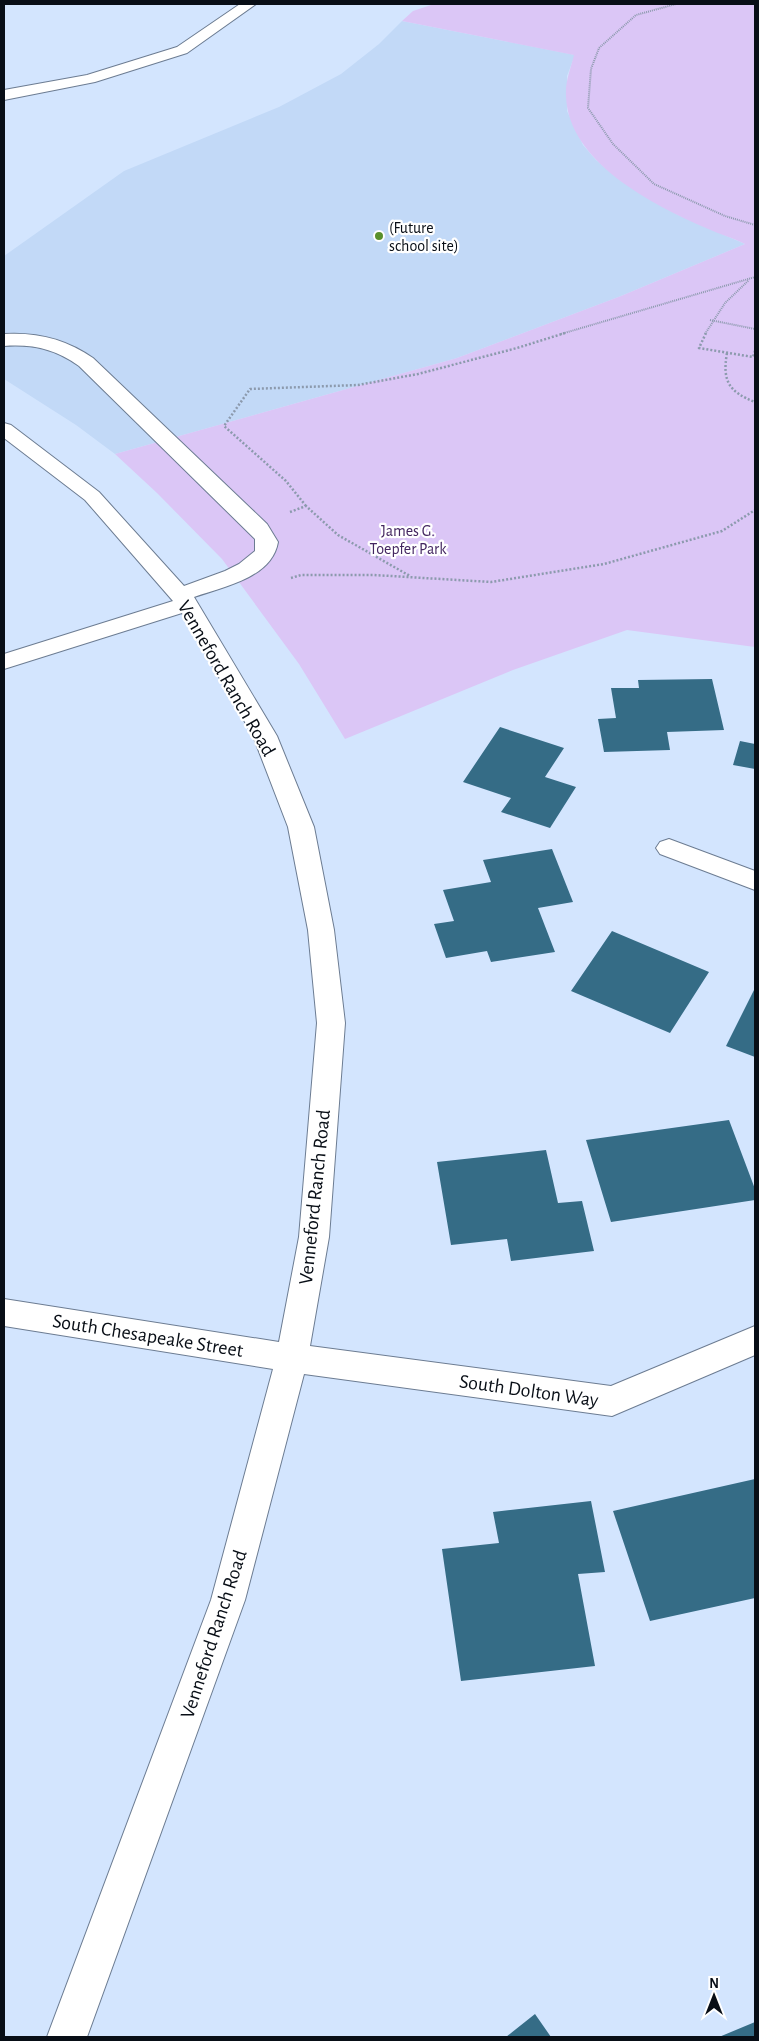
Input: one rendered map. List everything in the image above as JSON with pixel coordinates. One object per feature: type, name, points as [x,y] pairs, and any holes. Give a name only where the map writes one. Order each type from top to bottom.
[{"type":"street","points":[[4,95],[90,79],[182,50],[249,4]]},
{"type":"street","points":[[4,340],[46,340],[71,350],[86,362],[259,529],[267,541],[266,550],[256,564],[246,571],[184,599],[4,662]]},
{"type":"street","name":"Venneford Ranch Road","points":[[4,428],[92,496],[184,599],[265,736],[301,827],[321,930],[331,1023],[314,1237],[292,1358],[228,1600],[67,2037]]},
{"type":"street","points":[[669,848],[755,881]]},
{"type":"street","name":"South Chesapeake Street","points":[[4,1312],[292,1358]]},
{"type":"street","name":"South Dolton Way","points":[[292,1358],[612,1401],[755,1340]]},
{"type":"path","points":[[676,4],[636,15],[599,48],[591,70],[588,108],[614,144],[654,184],[725,216],[755,225]]},
{"type":"path","points":[[754,277],[732,293],[710,320],[699,348],[753,357],[755,351]]},
{"type":"path","points":[[412,577],[338,535],[306,506],[286,481],[224,426],[250,389],[358,385],[418,374],[517,348],[754,277]]},
{"type":"path","points":[[710,320],[755,328]]},
{"type":"path","points":[[749,327],[755,324]]},
{"type":"path","points":[[727,353],[723,367],[724,379],[734,391],[755,402]]},
{"type":"path","points":[[289,513],[306,506]]},
{"type":"path","points":[[288,573],[286,580],[301,574],[374,574],[491,582],[604,564],[722,531],[755,510]]},
{"type":"shaded area","name":"(Future school site)","points":[[402,21],[575,55],[567,76],[567,111],[583,145],[596,160],[621,181],[676,214],[745,244],[621,296],[457,358],[115,454],[76,425],[4,379],[4,256],[124,171],[279,107],[341,74],[379,44]]},
{"type":"green space","name":"James G. Toepfer Park","points":[[434,4],[755,4],[755,647],[627,630],[513,670],[345,739],[299,664],[222,559],[157,493],[115,454],[457,358],[621,296],[745,244],[662,207],[639,194],[597,161],[581,141],[570,120],[566,90],[574,55],[402,21],[413,11]]},
{"type":"building","points":[[712,679],[724,730],[667,732],[670,750],[604,752],[598,719],[616,718],[611,688],[639,688],[638,680]]},
{"type":"building","points":[[500,727],[564,748],[545,777],[576,787],[550,828],[501,812],[511,798],[463,782]]},
{"type":"building","points":[[740,741],[755,744],[755,769],[733,765]]},
{"type":"building","points":[[552,849],[573,902],[538,908],[555,952],[491,962],[487,951],[446,958],[434,924],[454,921],[443,890],[491,882],[483,860]]},
{"type":"building","points":[[612,931],[709,972],[670,1033],[571,991]]},
{"type":"building","points":[[755,988],[755,1057],[726,1046]]},
{"type":"building","points":[[729,1120],[755,1189],[755,1200],[611,1222],[586,1140]]},
{"type":"building","points":[[546,1150],[558,1203],[582,1201],[594,1251],[511,1261],[507,1239],[451,1245],[437,1162]]},
{"type":"building","points":[[755,1479],[755,1598],[650,1621],[613,1511]]},
{"type":"building","points":[[591,1501],[605,1572],[578,1574],[595,1666],[461,1681],[442,1549],[499,1543],[493,1512]]},
{"type":"building","points":[[535,2014],[551,2037],[506,2037]]},
{"type":"building","points":[[755,2022],[755,2037],[719,2037]]},
{"type":"place","name":"(Future school site)","points":[[379,236]]}]
